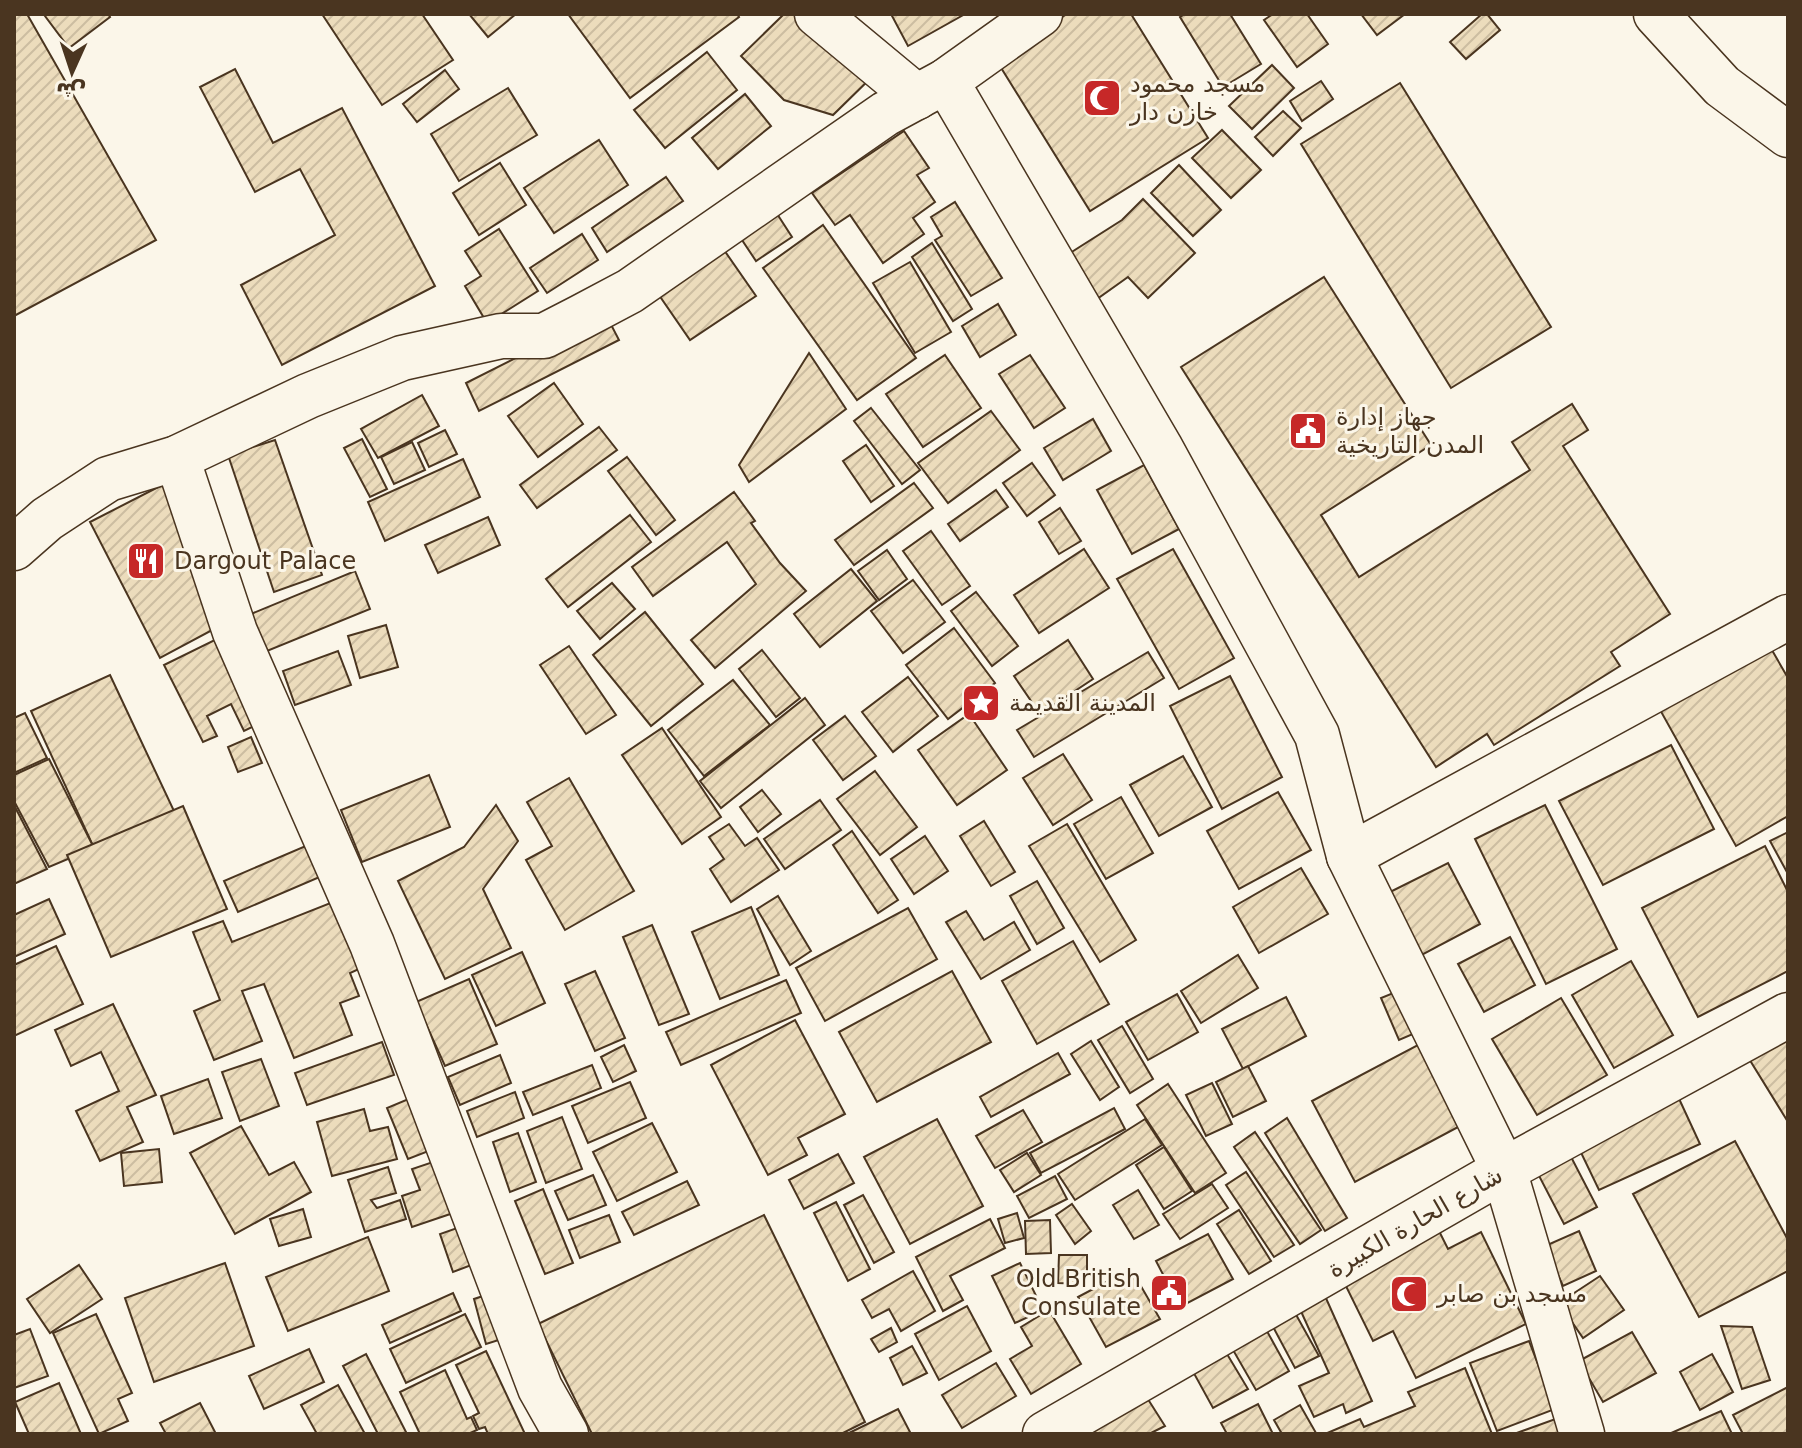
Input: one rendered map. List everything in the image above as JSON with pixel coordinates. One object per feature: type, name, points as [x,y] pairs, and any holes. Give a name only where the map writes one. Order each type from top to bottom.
[{"type":"street","points":[[817,14],[931,89],[1160,447],[1317,735],[1349,856],[1504,1170],[1582,1434]]},
{"type":"street","points":[[14,548],[47,519],[108,479],[177,458],[308,396],[402,358],[501,336],[544,336],[630,291],[885,114],[931,89],[1040,14]]},
{"type":"street","points":[[1656,14],[1722,86],[1788,135]]},
{"type":"street","points":[[177,458],[235,632],[372,944],[540,1388],[566,1434]]},
{"type":"street","points":[[1349,856],[1788,617]]},
{"type":"street","name":"شارع الحارة الكبيرة","points":[[1045,1434],[1504,1170],[1788,1015]]},
{"type":"building","points":[[14,14],[27,14],[156,240],[14,316]]},
{"type":"building","points":[[108,14],[110,17],[69,48],[45,16]]},
{"type":"building","points":[[322,14],[422,14],[453,60],[382,105]]},
{"type":"building","points":[[469,14],[516,14],[488,37]]},
{"type":"building","points":[[568,14],[737,14],[739,17],[630,98]]},
{"type":"building","points":[[784,14],[822,14],[878,71],[833,115],[784,100],[741,56]]},
{"type":"building","points":[[891,14],[965,14],[908,46]]},
{"type":"building","name":"مسجد محمود خازن دار","points":[[1067,14],[1131,14],[1208,138],[1090,211],[995,58]]},
{"type":"building","points":[[1185,14],[1230,14],[1261,64],[1223,87],[1180,17]]},
{"type":"building","points":[[1273,14],[1307,14],[1328,44],[1297,67],[1264,20]]},
{"type":"building","points":[[1361,14],[1405,14],[1377,35]]},
{"type":"building","points":[[1482,14],[1487,14],[1500,30],[1466,59],[1450,42]]},
{"type":"building","points":[[707,52],[737,90],[665,148],[634,110]]},
{"type":"building","points":[[1272,65],[1294,88],[1252,129],[1229,106]]},
{"type":"building","points":[[235,69],[273,143],[342,108],[435,286],[282,365],[241,285],[335,235],[300,169],[255,192],[200,87]]},
{"type":"building","points":[[445,70],[459,89],[417,122],[403,104]]},
{"type":"building","points":[[1321,81],[1333,99],[1302,121],[1290,101]]},
{"type":"building","points":[[1400,83],[1551,327],[1451,388],[1301,144]]},
{"type":"building","points":[[508,88],[537,135],[459,181],[431,134]]},
{"type":"building","points":[[745,94],[771,126],[718,169],[692,138]]},
{"type":"building","points":[[1283,111],[1301,128],[1273,156],[1255,137]]},
{"type":"building","points":[[1222,130],[1261,170],[1231,198],[1192,158]]},
{"type":"building","points":[[904,131],[929,168],[917,175],[935,202],[913,218],[924,234],[883,263],[850,215],[835,225],[812,193]]},
{"type":"building","points":[[599,140],[628,185],[554,233],[524,188]]},
{"type":"building","points":[[500,163],[526,205],[479,235],[453,193]]},
{"type":"building","points":[[1179,165],[1221,210],[1193,236],[1151,193]]},
{"type":"building","points":[[666,177],[683,201],[607,252],[592,228]]},
{"type":"building","points":[[1143,199],[1195,253],[1148,298],[1128,277],[1097,299],[1067,255],[1122,220]]},
{"type":"building","points":[[955,202],[1002,278],[971,296],[935,240],[942,236],[931,217]]},
{"type":"building","points":[[772,206],[792,237],[756,261],[736,231]]},
{"type":"building","points":[[823,225],[916,358],[857,400],[763,268]]},
{"type":"building","points":[[499,229],[538,291],[487,323],[465,286],[481,276],[465,251]]},
{"type":"building","points":[[582,234],[598,260],[547,293],[530,268]]},
{"type":"building","points":[[715,237],[756,296],[690,340],[650,282]]},
{"type":"building","points":[[932,243],[972,309],[953,321],[912,257]]},
{"type":"building","points":[[910,262],[951,332],[915,353],[873,283]]},
{"type":"building","points":[[1324,277],[1431,445],[1321,515],[1359,577],[1530,470],[1512,442],[1572,404],[1588,430],[1563,446],[1670,614],[1611,652],[1620,666],[1494,745],[1487,734],[1436,767],[1181,367]]},
{"type":"building","points":[[998,304],[1016,335],[980,357],[962,326]]},
{"type":"building","points":[[605,313],[619,340],[479,411],[466,383]]},
{"type":"building","points":[[809,353],[846,409],[749,482],[739,465]]},
{"type":"building","points":[[945,355],[981,408],[923,447],[886,394]]},
{"type":"building","points":[[1030,355],[1065,408],[1034,428],[999,374]]},
{"type":"building","points":[[554,383],[583,424],[538,457],[508,416]]},
{"type":"building","points":[[422,395],[439,426],[378,458],[361,429]]},
{"type":"building","points":[[871,408],[920,470],[902,484],[854,421]]},
{"type":"building","points":[[991,411],[1020,450],[948,503],[918,463]]},
{"type":"building","points":[[1093,419],[1111,451],[1063,480],[1044,448]]},
{"type":"building","points":[[599,427],[617,450],[537,508],[520,485]]},
{"type":"building","points":[[445,430],[457,454],[429,467],[418,443]]},
{"type":"building","points":[[362,439],[387,489],[370,497],[344,448]]},
{"type":"building","points":[[275,440],[322,575],[274,592],[228,455]]},
{"type":"building","points":[[412,442],[425,470],[394,484],[381,457]]},
{"type":"building","points":[[866,445],[894,486],[871,502],[843,461]]},
{"type":"building","points":[[627,457],[675,520],[656,535],[608,471]]},
{"type":"building","points":[[463,459],[480,497],[385,541],[368,502]]},
{"type":"building","points":[[1032,463],[1055,495],[1027,516],[1003,483]]},
{"type":"building","points":[[1144,465],[1179,529],[1132,554],[1097,490]]},
{"type":"building","points":[[172,480],[231,620],[160,658],[90,522]]},
{"type":"building","points":[[914,483],[933,508],[854,565],[835,540]]},
{"type":"building","points":[[996,490],[1008,507],[960,541],[948,524]]},
{"type":"building","points":[[734,492],[755,521],[751,523],[780,563],[806,591],[715,668],[691,640],[756,584],[727,542],[653,596],[632,567]]},
{"type":"building","points":[[1060,508],[1081,541],[1059,554],[1039,522]]},
{"type":"building","points":[[630,515],[651,542],[568,607],[546,579]]},
{"type":"building","points":[[488,517],[500,545],[438,573],[425,545]]},
{"type":"building","points":[[931,531],[970,586],[942,605],[903,551]]},
{"type":"building","points":[[1084,549],[1109,588],[1039,633],[1014,595]]},
{"type":"building","points":[[1173,549],[1234,658],[1179,689],[1117,579]]},
{"type":"building","points":[[887,550],[907,579],[879,600],[858,571]]},
{"type":"building","points":[[851,569],[877,601],[820,647],[794,614]]},
{"type":"building","points":[[355,571],[370,609],[267,651],[251,614]]},
{"type":"building","points":[[913,580],[945,622],[903,653],[871,611]]},
{"type":"building","points":[[612,583],[635,609],[600,639],[577,611]]},
{"type":"building","points":[[976,592],[1018,646],[992,666],[951,611]]},
{"type":"building","points":[[645,612],[703,684],[651,726],[593,655]]},
{"type":"building","points":[[386,625],[398,667],[360,678],[348,636]]},
{"type":"building","points":[[954,628],[995,683],[948,719],[906,665]]},
{"type":"building","points":[[235,630],[277,715],[244,731],[231,704],[207,716],[217,736],[203,742],[164,665]]},
{"type":"building","points":[[1068,640],[1093,679],[1040,714],[1014,676]]},
{"type":"building","points":[[1769,645],[1788,678],[1788,816],[1736,846],[1659,708]]},
{"type":"building","points":[[569,646],[616,715],[586,734],[540,665]]},
{"type":"building","points":[[762,650],[800,698],[776,717],[739,669]]},
{"type":"building","points":[[338,651],[351,685],[295,705],[283,671]]},
{"type":"building","points":[[1148,652],[1164,678],[1034,757],[1017,730]]},
{"type":"building","points":[[110,675],[174,811],[94,848],[31,711]]},
{"type":"building","points":[[1230,676],[1282,777],[1222,809],[1170,706]]},
{"type":"building","points":[[908,677],[938,716],[893,752],[862,712]]},
{"type":"building","points":[[733,680],[770,725],[704,776],[668,730]]},
{"type":"building","points":[[805,698],[825,725],[721,808],[700,781]]},
{"type":"building","points":[[25,713],[47,758],[14,773],[14,718]]},
{"type":"building","points":[[969,714],[1007,770],[957,805],[918,750]]},
{"type":"building","points":[[845,716],[876,756],[843,780],[813,740]]},
{"type":"building","points":[[662,728],[721,817],[682,844],[622,755]]},
{"type":"building","points":[[251,737],[262,763],[238,772],[228,747]]},
{"type":"building","points":[[1671,745],[1714,829],[1603,885],[1559,801]]},
{"type":"building","points":[[1063,754],[1092,800],[1053,825],[1023,778]]},
{"type":"building","points":[[1183,756],[1212,807],[1159,836],[1130,785]]},
{"type":"building","points":[[49,759],[94,848],[49,867],[14,801],[14,775]]},
{"type":"building","points":[[875,771],[917,827],[880,855],[837,799]]},
{"type":"building","points":[[429,775],[450,827],[362,862],[341,810]]},
{"type":"building","points":[[569,778],[634,891],[565,930],[526,860],[552,846],[527,802]]},
{"type":"building","points":[[762,790],[781,814],[758,832],[740,807]]},
{"type":"building","points":[[1278,792],[1311,850],[1239,889],[1207,831]]},
{"type":"building","points":[[1121,797],[1153,853],[1106,879],[1074,824]]},
{"type":"building","points":[[820,800],[841,830],[785,869],[764,839]]},
{"type":"building","points":[[14,805],[47,869],[14,884]]},
{"type":"building","points":[[496,805],[518,841],[483,889],[511,948],[445,979],[398,881],[464,847]]},
{"type":"building","points":[[1545,805],[1617,949],[1546,984],[1475,839]]},
{"type":"building","points":[[183,806],[227,909],[111,957],[67,855]]},
{"type":"building","points":[[984,821],[1015,872],[991,886],[960,836]]},
{"type":"building","points":[[729,824],[745,846],[757,838],[779,870],[731,902],[710,869],[724,859],[709,837]]},
{"type":"building","points":[[1067,824],[1136,940],[1100,962],[1029,846]]},
{"type":"building","points":[[852,831],[898,900],[878,913],[833,845]]},
{"type":"building","points":[[1788,832],[1788,874],[1770,841]]},
{"type":"building","points":[[925,836],[948,871],[914,894],[891,859]]},
{"type":"building","points":[[308,845],[322,876],[238,912],[224,881]]},
{"type":"building","points":[[1765,846],[1788,892],[1788,971],[1698,1017],[1642,908]]},
{"type":"building","points":[[1448,863],[1480,924],[1416,958],[1384,895]]},
{"type":"building","points":[[1301,868],[1328,914],[1259,953],[1233,907]]},
{"type":"building","points":[[1037,881],[1064,928],[1037,944],[1010,896]]},
{"type":"building","points":[[778,896],[811,951],[790,965],[757,909]]},
{"type":"building","points":[[49,899],[65,934],[14,957],[14,915]]},
{"type":"building","points":[[333,902],[359,969],[350,973],[359,996],[340,1003],[352,1035],[294,1058],[264,984],[242,991],[262,1041],[214,1060],[194,1011],[220,1000],[193,932],[223,921],[232,942]]},
{"type":"building","points":[[751,907],[779,975],[720,999],[692,932]]},
{"type":"building","points":[[908,908],[937,959],[825,1021],[796,968]]},
{"type":"building","points":[[966,911],[984,940],[1014,922],[1030,950],[981,979],[946,922]]},
{"type":"building","points":[[652,925],[689,1014],[659,1025],[623,937]]},
{"type":"building","points":[[1510,937],[1535,985],[1484,1012],[1458,964]]},
{"type":"building","points":[[1073,941],[1109,1004],[1037,1044],[1002,981]]},
{"type":"building","points":[[56,946],[83,1004],[14,1036],[14,965]]},
{"type":"building","points":[[522,952],[545,1003],[496,1026],[472,975]]},
{"type":"building","points":[[1238,955],[1258,988],[1201,1023],[1181,991]]},
{"type":"building","points":[[1631,961],[1673,1035],[1614,1068],[1572,995]]},
{"type":"building","points":[[595,971],[625,1038],[595,1051],[565,984]]},
{"type":"building","points":[[952,971],[991,1042],[877,1102],[839,1032]]},
{"type":"building","points":[[469,979],[497,1044],[445,1066],[416,1002]]},
{"type":"building","points":[[786,980],[801,1013],[681,1065],[666,1032]]},
{"type":"building","points":[[1423,981],[1441,1022],[1399,1040],[1381,998]]},
{"type":"building","points":[[1177,994],[1198,1032],[1148,1060],[1126,1022]]},
{"type":"building","points":[[1286,997],[1306,1036],[1243,1069],[1222,1029]]},
{"type":"building","points":[[1561,998],[1607,1075],[1537,1115],[1492,1039]]},
{"type":"building","points":[[113,1004],[156,1095],[127,1107],[143,1142],[100,1161],[76,1111],[119,1091],[101,1052],[71,1066],[55,1030]]},
{"type":"building","points":[[795,1020],[845,1114],[798,1138],[807,1155],[768,1175],[711,1065]]},
{"type":"building","points":[[1788,1021],[1788,1122],[1743,1049]]},
{"type":"building","points":[[1122,1026],[1153,1079],[1130,1093],[1098,1040]]},
{"type":"building","points":[[1433,1037],[1475,1118],[1355,1182],[1312,1101]]},
{"type":"building","points":[[1091,1041],[1119,1087],[1100,1100],[1071,1054]]},
{"type":"building","points":[[382,1042],[394,1075],[307,1105],[295,1073]]},
{"type":"building","points":[[624,1045],[636,1071],[613,1082],[601,1057]]},
{"type":"building","points":[[1058,1053],[1070,1074],[991,1117],[980,1097]]},
{"type":"building","points":[[500,1055],[511,1083],[460,1105],[448,1077]]},
{"type":"building","points":[[261,1059],[279,1106],[240,1121],[222,1072]]},
{"type":"building","points":[[592,1065],[601,1088],[533,1115],[523,1092]]},
{"type":"building","points":[[1248,1066],[1266,1101],[1233,1117],[1216,1082]]},
{"type":"building","points":[[208,1079],[222,1118],[174,1134],[161,1096]]},
{"type":"building","points":[[630,1082],[646,1118],[588,1143],[572,1106]]},
{"type":"building","points":[[1212,1083],[1232,1124],[1206,1136],[1186,1095]]},
{"type":"building","points":[[1168,1084],[1226,1173],[1195,1193],[1137,1105]]},
{"type":"building","points":[[1675,1090],[1700,1144],[1599,1190],[1573,1136]]},
{"type":"building","points":[[515,1092],[524,1118],[477,1137],[467,1111]]},
{"type":"building","points":[[418,1095],[439,1147],[408,1159],[387,1108]]},
{"type":"building","points":[[1114,1108],[1125,1129],[1041,1173],[1030,1153]]},
{"type":"building","points":[[364,1109],[370,1131],[388,1127],[397,1159],[332,1176],[317,1122]]},
{"type":"building","points":[[1023,1110],[1042,1142],[995,1168],[976,1136]]},
{"type":"building","points":[[562,1117],[582,1169],[546,1183],[527,1131]]},
{"type":"building","points":[[1287,1118],[1347,1218],[1325,1231],[1265,1133]]},
{"type":"building","points":[[937,1119],[983,1206],[910,1244],[864,1157]]},
{"type":"building","points":[[1145,1119],[1162,1145],[1075,1200],[1058,1174]]},
{"type":"building","points":[[652,1123],[677,1172],[617,1201],[593,1152]]},
{"type":"building","points":[[241,1126],[269,1175],[294,1162],[311,1192],[235,1234],[190,1153]]},
{"type":"building","points":[[1255,1132],[1321,1230],[1300,1244],[1234,1147]]},
{"type":"building","points":[[518,1133],[536,1182],[510,1192],[493,1142]]},
{"type":"building","points":[[1735,1141],[1788,1240],[1788,1271],[1699,1317],[1633,1194]]},
{"type":"building","points":[[1164,1147],[1192,1191],[1164,1209],[1136,1165]]},
{"type":"building","points":[[159,1149],[162,1182],[124,1186],[121,1153]]},
{"type":"building","points":[[1027,1153],[1041,1175],[1014,1192],[1000,1170]]},
{"type":"building","points":[[1569,1153],[1597,1207],[1564,1224],[1536,1170]]},
{"type":"building","points":[[838,1154],[854,1183],[804,1209],[789,1180]]},
{"type":"building","points":[[445,1158],[462,1210],[412,1227],[402,1196],[420,1190],[412,1169]]},
{"type":"building","points":[[388,1167],[396,1193],[371,1200],[377,1208],[400,1200],[406,1219],[365,1232],[348,1180]]},
{"type":"building","points":[[1246,1172],[1294,1245],[1274,1257],[1226,1185]]},
{"type":"building","points":[[593,1175],[606,1205],[568,1220],[555,1191]]},
{"type":"building","points":[[1055,1176],[1067,1199],[1029,1218],[1017,1196]]},
{"type":"building","points":[[687,1181],[699,1205],[634,1235],[622,1212]]},
{"type":"building","points":[[1212,1184],[1228,1208],[1180,1239],[1163,1214]]},
{"type":"building","points":[[543,1189],[573,1263],[545,1274],[515,1201]]},
{"type":"building","points":[[1138,1190],[1159,1225],[1134,1239],[1113,1205]]},
{"type":"building","points":[[863,1195],[894,1252],[874,1263],[844,1205]]},
{"type":"building","points":[[836,1202],[870,1269],[848,1281],[814,1213]]},
{"type":"building","points":[[1072,1204],[1091,1231],[1075,1244],[1056,1215]]},
{"type":"building","points":[[303,1209],[311,1237],[279,1246],[270,1219]]},
{"type":"building","points":[[1239,1210],[1271,1261],[1249,1274],[1217,1224]]},
{"type":"building","points":[[1017,1213],[1024,1238],[1005,1243],[998,1219]]},
{"type":"building","points":[[609,1215],[620,1242],[580,1258],[569,1230]]},
{"type":"building","points":[[764,1215],[865,1422],[841,1434],[592,1434],[538,1324]]},
{"type":"building","points":[[990,1219],[1005,1248],[950,1276],[963,1300],[943,1311],[916,1257]]},
{"type":"building","points":[[1050,1220],[1051,1253],[1026,1254],[1025,1221]]},
{"type":"building","points":[[477,1221],[490,1258],[453,1272],[440,1234]]},
{"type":"building","points":[[1436,1225],[1448,1249],[1481,1232],[1526,1324],[1416,1378],[1393,1331],[1373,1341],[1339,1272]]},
{"type":"building","points":[[1579,1231],[1596,1271],[1563,1286],[1545,1246]]},
{"type":"building","points":[[1208,1234],[1233,1279],[1180,1307],[1156,1261]]},
{"type":"building","points":[[368,1237],[389,1291],[288,1331],[266,1277]]},
{"type":"building","points":[[1059,1255],[1087,1255],[1087,1284],[1058,1283]]},
{"type":"building","points":[[225,1263],[254,1346],[154,1382],[125,1298]]},
{"type":"building","points":[[1020,1263],[1043,1310],[1015,1323],[992,1276]]},
{"type":"building","points":[[79,1265],[102,1299],[50,1333],[27,1299]]},
{"type":"building","points":[[1131,1269],[1160,1319],[1106,1347],[1078,1297]]},
{"type":"building","points":[[913,1271],[935,1311],[901,1331],[889,1309],[872,1318],[862,1300]]},
{"type":"building","points":[[1600,1276],[1624,1310],[1583,1338],[1559,1303]]},
{"type":"building","points":[[507,1288],[521,1333],[486,1344],[474,1299]]},
{"type":"building","points":[[453,1293],[461,1311],[390,1343],[382,1325]]},
{"type":"building","points":[[1325,1296],[1372,1401],[1346,1413],[1343,1404],[1314,1417],[1299,1386],[1329,1373],[1299,1307]]},
{"type":"building","points":[[967,1306],[991,1351],[939,1380],[915,1334]]},
{"type":"building","points":[[1049,1310],[1081,1364],[1031,1394],[1010,1359],[1032,1346],[1021,1327]]},
{"type":"building","points":[[1294,1311],[1319,1356],[1295,1368],[1271,1323]]},
{"type":"building","points":[[96,1314],[132,1393],[118,1399],[128,1421],[99,1434],[53,1333]]},
{"type":"building","points":[[465,1314],[481,1347],[406,1383],[390,1349]]},
{"type":"building","points":[[1263,1324],[1289,1371],[1256,1390],[1229,1343]]},
{"type":"building","points":[[1721,1326],[1752,1327],[1770,1380],[1742,1389]]},
{"type":"building","points":[[891,1328],[897,1342],[879,1352],[871,1339]]},
{"type":"building","points":[[30,1329],[48,1376],[14,1388],[14,1335]]},
{"type":"building","points":[[1632,1332],[1656,1373],[1603,1402],[1579,1361]]},
{"type":"building","points":[[1529,1341],[1555,1409],[1497,1431],[1470,1363]]},
{"type":"building","points":[[912,1346],[927,1373],[903,1385],[890,1358]]},
{"type":"building","points":[[309,1349],[324,1382],[264,1409],[249,1376]]},
{"type":"building","points":[[1224,1349],[1248,1389],[1213,1408],[1191,1368]]},
{"type":"building","points":[[486,1351],[525,1434],[488,1434],[485,1427],[479,1429],[473,1416],[479,1413],[456,1365]]},
{"type":"building","points":[[366,1354],[407,1434],[378,1434],[343,1366]]},
{"type":"building","points":[[1712,1354],[1733,1392],[1700,1410],[1680,1372]]},
{"type":"building","points":[[996,1363],[1016,1396],[962,1428],[942,1395]]},
{"type":"building","points":[[1465,1368],[1492,1434],[1325,1434],[1360,1419],[1364,1427],[1415,1406],[1408,1392]]},
{"type":"building","points":[[445,1370],[467,1419],[471,1417],[477,1430],[468,1434],[420,1434],[400,1392]]},
{"type":"building","points":[[59,1383],[81,1434],[29,1434],[15,1402]]},
{"type":"building","points":[[338,1385],[365,1434],[317,1434],[301,1405]]},
{"type":"building","points":[[1788,1387],[1788,1434],[1743,1434],[1733,1415]]},
{"type":"building","points":[[1144,1393],[1165,1426],[1149,1434],[1067,1434]]},
{"type":"building","points":[[200,1403],[216,1434],[166,1434],[160,1423]]},
{"type":"building","points":[[1258,1404],[1273,1434],[1227,1434],[1221,1423]]},
{"type":"building","points":[[1300,1405],[1316,1433],[1282,1434],[1274,1420]]},
{"type":"building","points":[[898,1409],[911,1434],[847,1434]]},
{"type":"building","points":[[1721,1411],[1732,1434],[1669,1434]]},
{"type":"building","points":[[1561,1417],[1567,1434],[1514,1434]]},
{"type":"place","name":"مسجد محمود خازن دار","points":[[1102,98]]},
{"type":"place","name":"جهاز إدارة المدن التاريخية","points":[[1308,431]]},
{"type":"place","name":"Dargout Palace","points":[[146,561]]},
{"type":"place","name":"المدينة القديمة","points":[[981,703]]},
{"type":"place","name":"Old British Consulate","points":[[1169,1293]]},
{"type":"place","name":"مسجد بن صابر","points":[[1409,1294]]}]
